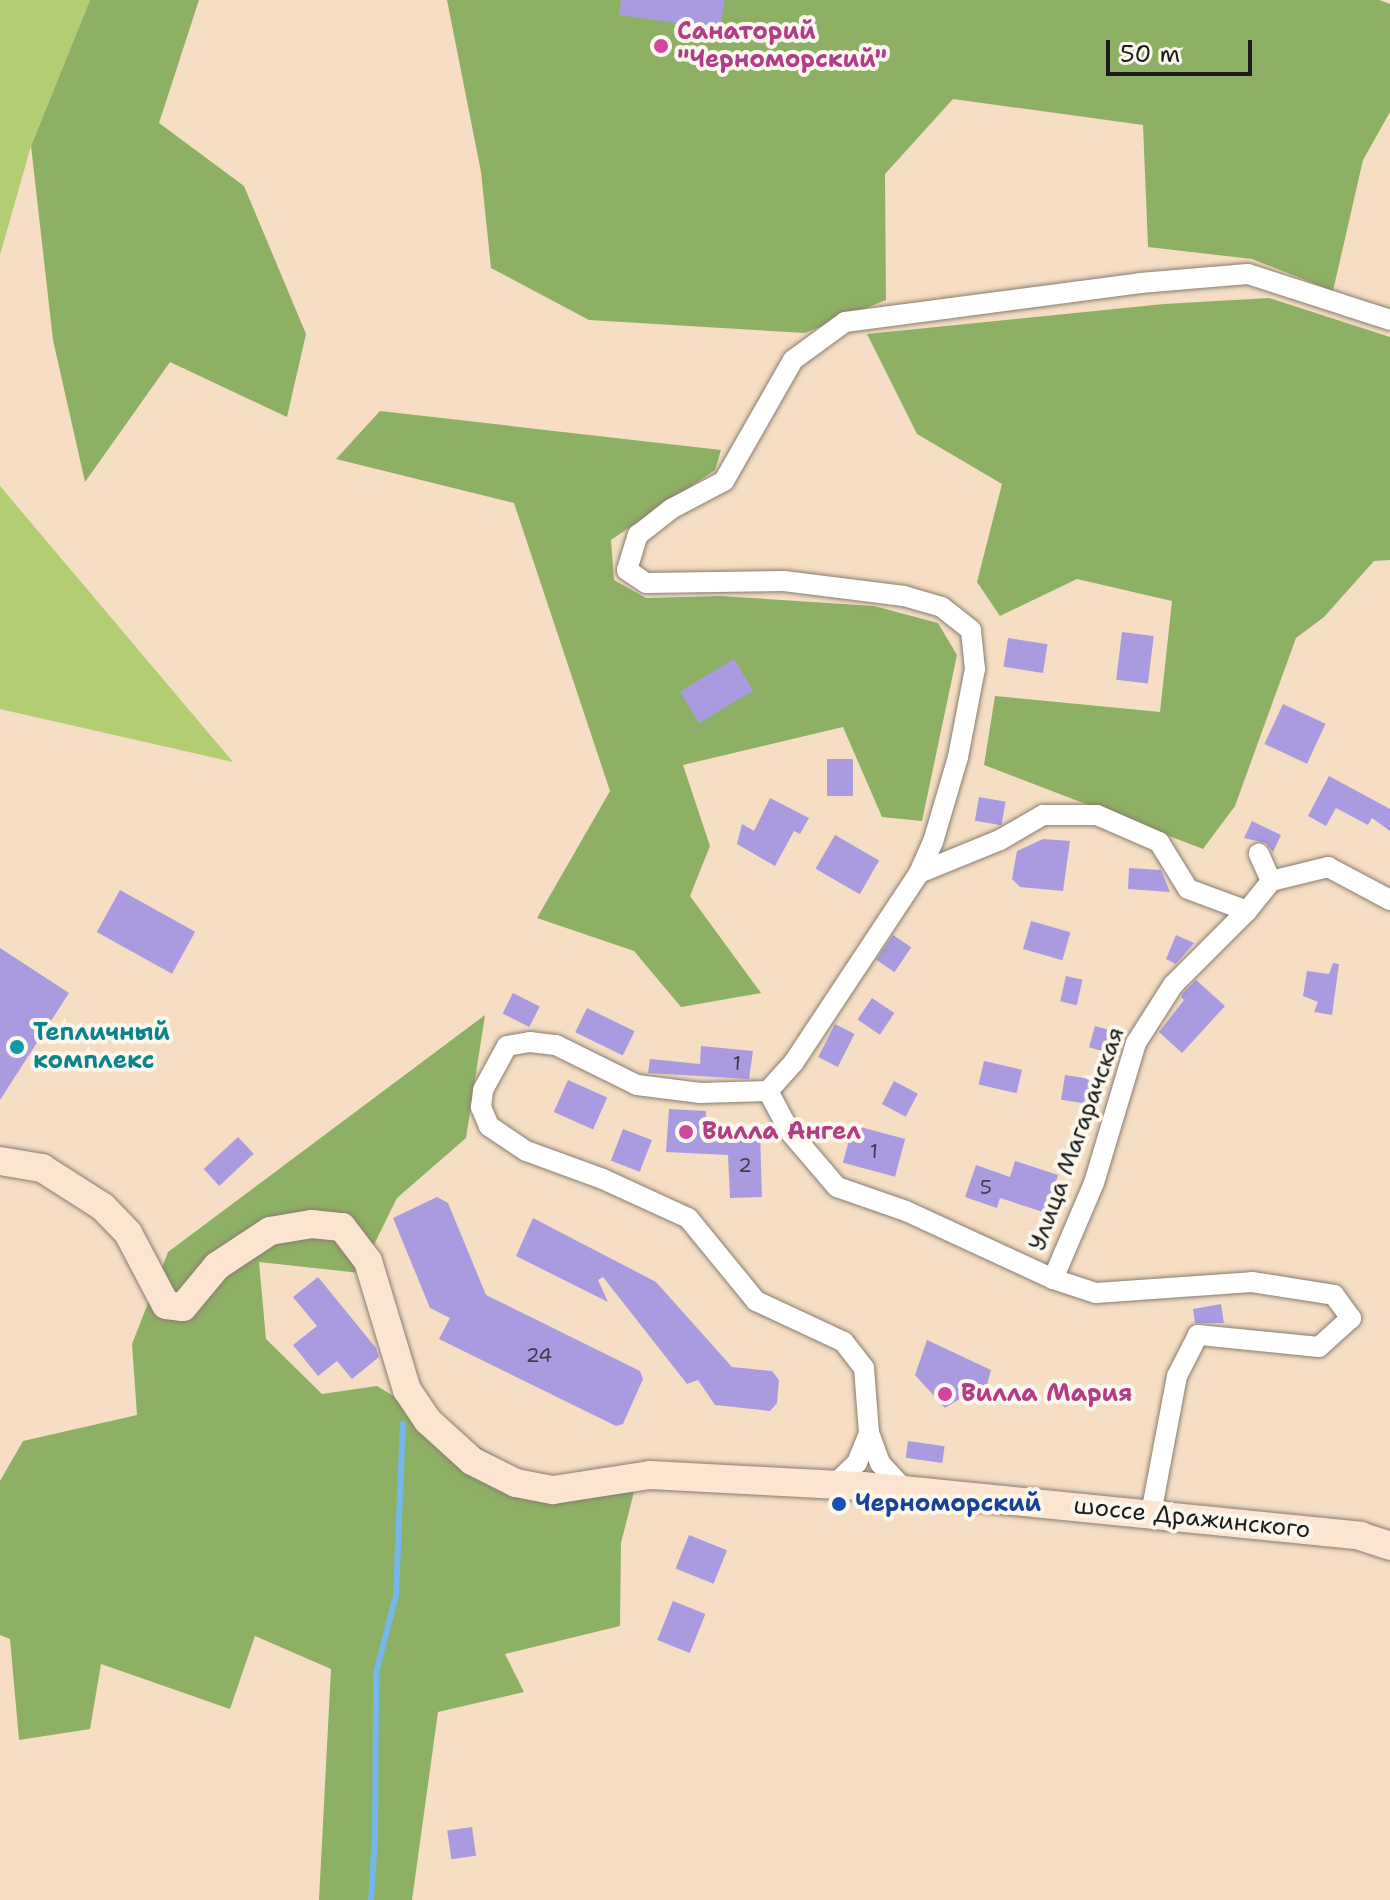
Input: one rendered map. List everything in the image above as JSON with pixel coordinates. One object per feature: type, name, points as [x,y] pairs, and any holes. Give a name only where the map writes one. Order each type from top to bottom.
[{"type":"main road","name":"шоссе Дражинского","points":[[0,1161],[42,1168],[103,1207],[128,1233],[166,1305],[183,1307],[217,1266],[270,1231],[312,1224],[342,1227],[368,1261],[407,1390],[428,1421],[472,1461],[516,1483],[553,1490],[650,1475],[835,1484],[1360,1536],[1390,1546]]},
{"type":"street","points":[[904,1489],[880,1463],[869,1433],[864,1368],[844,1342],[756,1301],[688,1218],[603,1179],[526,1151],[489,1126],[481,1107],[483,1090],[507,1046],[530,1042],[556,1045],[637,1085],[700,1093],[768,1091],[794,1062],[919,873],[933,842],[958,757],[975,669],[971,630],[942,607],[904,596],[784,581],[646,583],[627,570],[638,535],[671,509],[724,481],[793,360],[845,322],[1140,283],[1248,274],[1390,320]]},
{"type":"street","points":[[919,873],[1000,840],[1043,815],[1097,815],[1159,842],[1188,889],[1247,911]]},
{"type":"street","points":[[1259,854],[1271,881],[1328,867],[1390,900]]},
{"type":"street","name":"Улица Магарачская","points":[[1053,1279],[1094,1183],[1136,1043],[1173,985],[1247,911],[1271,881]]},
{"type":"street","name":"Улица Магарачская","points":[[768,1091],[790,1132],[837,1187],[906,1211],[1053,1279],[1096,1293],[1252,1282],[1334,1295],[1351,1318],[1319,1347],[1198,1335],[1177,1376],[1151,1513]]},
{"type":"street","points":[[835,1484],[857,1463],[869,1433]]},
{"type":"green space","points":[[0,0],[90,0],[31,146],[0,255]]},
{"type":"green space","points":[[90,0],[199,0],[159,123],[244,186],[306,334],[287,417],[170,362],[85,482],[53,340],[31,146]]},
{"type":"green space","points":[[447,0],[1379,0],[1390,4],[1390,112],[1363,160],[1333,291],[1252,259],[1148,247],[1143,125],[953,99],[885,174],[886,300],[805,333],[589,320],[491,268],[481,172]]},
{"type":"green space","points":[[1269,298],[1390,337],[1390,560],[1374,561],[1324,617],[1296,638],[1235,806],[1203,849],[984,765],[995,696],[1160,712],[1172,601],[1077,579],[1000,616],[977,582],[1002,484],[917,434],[867,334],[1164,304]]},
{"type":"green space","points":[[380,411],[721,450],[715,470],[611,540],[614,580],[646,598],[721,596],[874,606],[938,623],[957,655],[922,821],[882,817],[843,727],[683,765],[710,846],[690,896],[761,993],[681,1007],[634,951],[537,918],[610,791],[514,503],[336,459]]},
{"type":"green space","points":[[0,486],[233,762],[0,709]]},
{"type":"green space","points":[[485,1015],[466,1138],[397,1198],[360,1273],[259,1262],[266,1339],[322,1394],[377,1386],[517,1470],[634,1492],[621,1543],[620,1626],[505,1654],[524,1692],[438,1712],[412,1900],[319,1900],[331,1669],[255,1636],[230,1709],[101,1664],[90,1729],[19,1740],[10,1639],[0,1635],[0,1481],[23,1441],[137,1415],[132,1344],[168,1252]]},
{"type":"building","points":[[621,0],[725,0],[720,29],[619,15]]},
{"type":"building","points":[[1122,632],[1154,636],[1148,684],[1116,680]]},
{"type":"building","points":[[1008,638],[1048,644],[1043,673],[1003,667]]},
{"type":"building","points":[[734,659],[753,691],[699,723],[680,691]]},
{"type":"building","points":[[1283,704],[1326,724],[1307,764],[1264,744]]},
{"type":"building","points":[[827,759],[853,759],[853,796],[827,796]]},
{"type":"building","points":[[1329,776],[1390,809],[1390,831],[1372,818],[1368,825],[1336,808],[1326,826],[1308,816]]},
{"type":"building","points":[[979,797],[1006,802],[1001,825],[975,821]]},
{"type":"building","points":[[770,798],[809,818],[800,834],[794,831],[775,866],[737,844],[742,824],[754,831]]},
{"type":"building","points":[[1252,821],[1281,835],[1273,852],[1266,843],[1244,838]]},
{"type":"building","points":[[835,835],[879,860],[860,894],[816,869]]},
{"type":"building","points":[[1043,839],[1070,841],[1063,891],[1020,887],[1012,879],[1017,851]]},
{"type":"building","points":[[1129,868],[1161,870],[1170,892],[1128,889]]},
{"type":"building","points":[[120,890],[195,932],[172,974],[97,932]]},
{"type":"building","points":[[1031,921],[1070,932],[1062,960],[1023,949]]},
{"type":"building","points":[[893,935],[911,947],[894,972],[876,960]]},
{"type":"building","points":[[1176,935],[1194,943],[1176,964],[1166,959]]},
{"type":"building","name":"Тепличный комплекс","points":[[0,948],[69,993],[0,1100]]},
{"type":"building","points":[[1333,963],[1339,964],[1332,1015],[1314,1012],[1318,1002],[1303,996],[1307,971],[1329,974]]},
{"type":"building","points":[[1066,976],[1083,980],[1077,1005],[1060,1001]]},
{"type":"building","points":[[1196,980],[1225,1006],[1182,1053],[1159,1032],[1184,1000],[1181,997],[1183,993]]},
{"type":"building","points":[[513,993],[540,1007],[529,1027],[503,1013]]},
{"type":"building","points":[[872,998],[894,1013],[880,1035],[857,1020]]},
{"type":"building","points":[[587,1008],[635,1031],[623,1056],[575,1032]]},
{"type":"building","points":[[835,1024],[855,1034],[838,1067],[818,1057]]},
{"type":"building","points":[[1095,1026],[1116,1032],[1110,1053],[1089,1047]]},
{"type":"building","points":[[701,1046],[753,1051],[749,1079],[648,1073],[650,1059],[700,1064]]},
{"type":"building","points":[[984,1061],[1022,1070],[1017,1093],[979,1084]]},
{"type":"building","points":[[1065,1075],[1105,1081],[1101,1106],[1061,1100]]},
{"type":"building","points":[[568,1080],[607,1097],[593,1129],[554,1112]]},
{"type":"building","points":[[894,1081],[918,1094],[906,1117],[882,1104]]},
{"type":"building","points":[[669,1109],[706,1111],[705,1134],[760,1132],[762,1197],[730,1198],[728,1155],[666,1152]]},
{"type":"building","points":[[853,1125],[905,1139],[895,1177],[843,1163]]},
{"type":"building","points":[[623,1129],[652,1140],[640,1172],[611,1161]]},
{"type":"building","points":[[238,1137],[254,1154],[219,1186],[204,1169]]},
{"type":"building","points":[[1015,1161],[1058,1175],[1046,1213],[1000,1198],[997,1208],[965,1197],[976,1165],[1010,1177]]},
{"type":"building","points":[[437,1197],[448,1203],[486,1295],[640,1371],[643,1379],[623,1424],[616,1426],[439,1339],[450,1318],[430,1308],[393,1218]]},
{"type":"building","points":[[533,1218],[656,1282],[732,1367],[772,1371],[779,1380],[777,1403],[770,1411],[715,1405],[698,1380],[687,1384],[603,1277],[598,1280],[608,1302],[516,1256]]},
{"type":"building","points":[[318,1277],[376,1348],[379,1357],[352,1379],[337,1361],[318,1376],[293,1345],[317,1326],[293,1297]]},
{"type":"building","points":[[1221,1304],[1224,1323],[1195,1323],[1193,1309]]},
{"type":"building","points":[[927,1340],[991,1370],[982,1403],[966,1395],[945,1408],[915,1375]]},
{"type":"building","points":[[908,1441],[945,1446],[942,1463],[906,1458]]},
{"type":"building","points":[[689,1535],[727,1550],[714,1584],[676,1568]]},
{"type":"building","points":[[673,1601],[705,1614],[690,1653],[657,1640]]},
{"type":"building","points":[[472,1827],[476,1856],[451,1859],[447,1830]]},
{"type":"waterway","points":[[371,1900],[375,1836],[376,1673],[396,1595],[403,1424]]},
{"type":"place","name":"Санаторий \"Черноморский\"","points":[[661,46]]},
{"type":"place","name":"Тепличный комплекс","points":[[17,1047]]},
{"type":"place","name":"Вилла Ангел","points":[[686,1132]]},
{"type":"place","name":"Вилла Мария","points":[[945,1394]]},
{"type":"place","name":"Черноморский","points":[[839,1504]]}]
